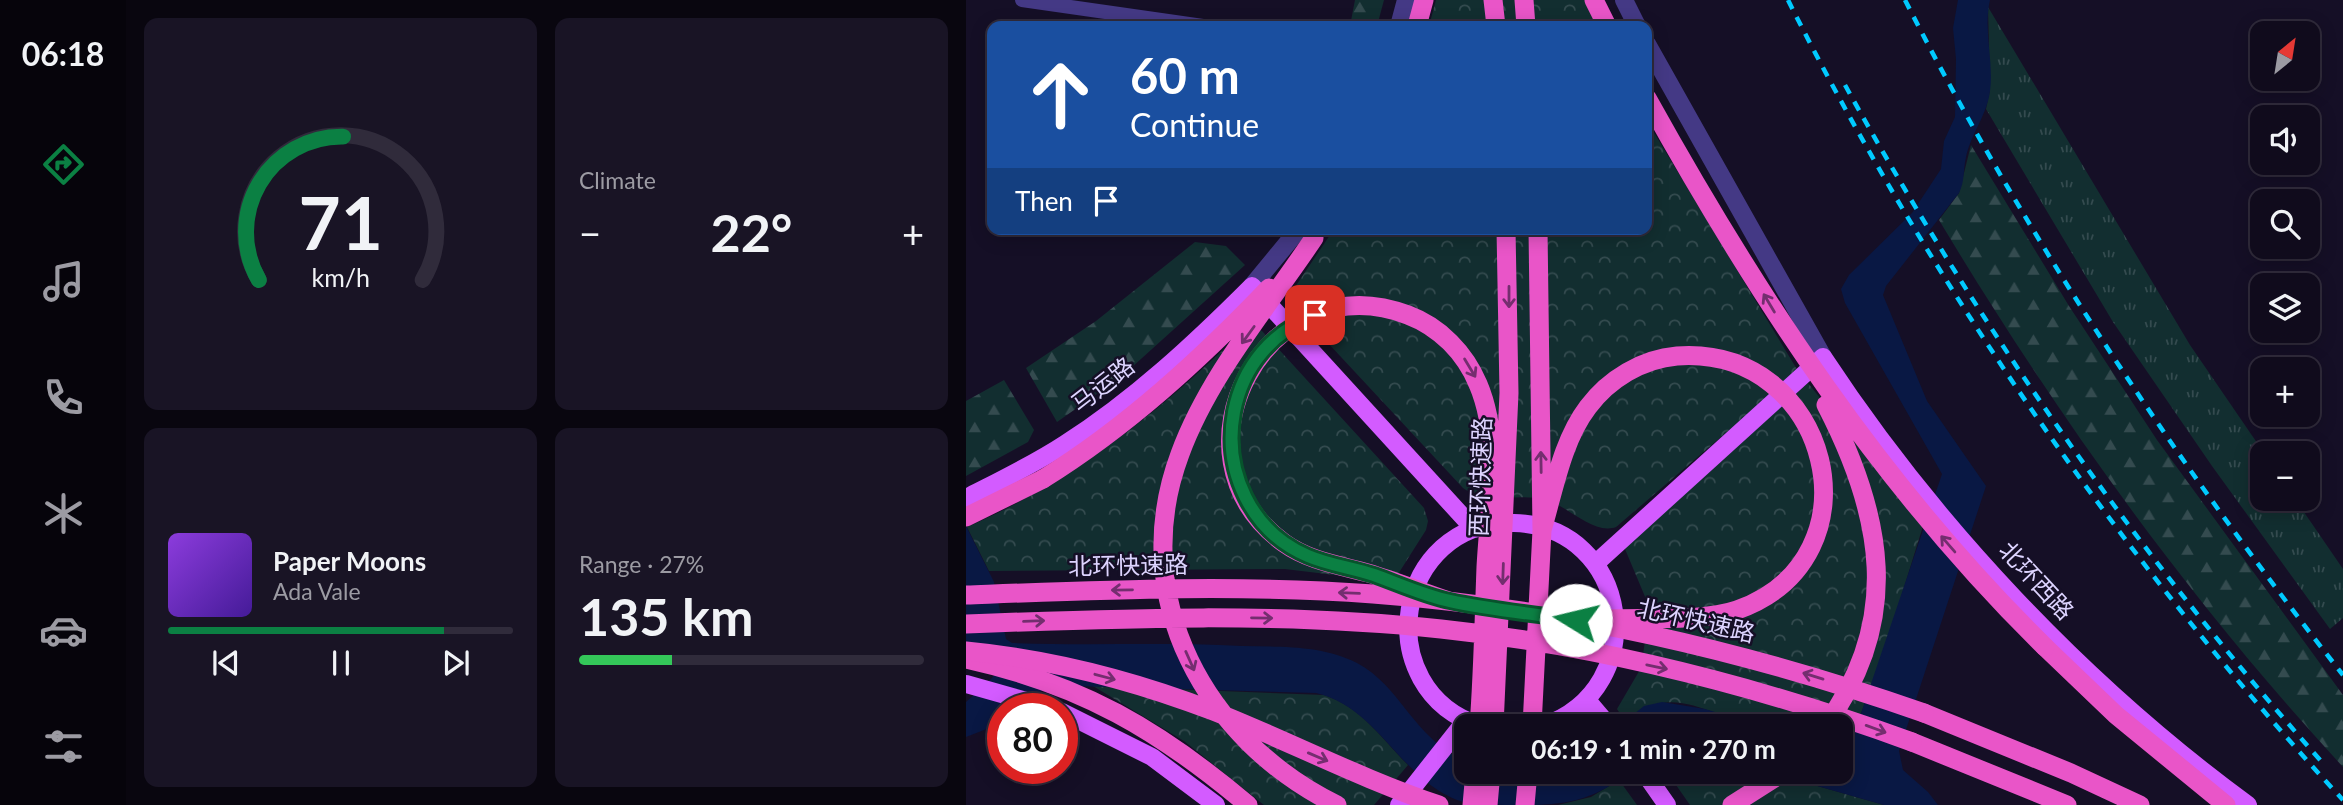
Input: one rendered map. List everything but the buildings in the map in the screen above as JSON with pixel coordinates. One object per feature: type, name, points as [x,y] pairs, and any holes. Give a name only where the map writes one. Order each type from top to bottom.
[{"type":"highway","points":[[1418,21],[1424,0]]},
{"type":"highway","points":[[1493,0],[1495,21]]},
{"type":"highway","points":[[1524,0],[1526,21]]},
{"type":"highway","points":[[1594,0],[1604,21]]},
{"type":"highway","points":[[1652,106],[1793,343],[1836,425],[1860,480],[1869,509],[1876,558],[1875,605],[1865,651],[1849,689],[1833,714]]},
{"type":"highway","points":[[966,517],[1043,479],[1105,438],[1214,343],[1308,235]]},
{"type":"highway","points":[[1309,235],[1227,367],[1184,444],[1170,490],[1165,560],[1168,597],[1177,629],[1198,680],[1210,700],[1241,738],[1267,761],[1300,785],[1337,805]]},
{"type":"highway","name":"西环快速路","points":[[1495,714],[1508,393],[1506,235]]},
{"type":"highway","points":[[1533,714],[1542,530],[1538,235]]},
{"type":"highway","points":[[1448,601],[1305,555],[1277,537],[1251,508],[1239,482],[1232,456],[1235,409],[1245,378],[1256,359],[1272,340],[1297,323],[1339,308],[1373,307],[1399,312],[1424,322],[1444,337],[1466,362],[1478,383],[1492,442],[1476,714]]},
{"type":"highway","points":[[1793,343],[1896,483],[1961,559],[2045,647],[2116,715],[2226,805]]},
{"type":"highway","points":[[1542,530],[1570,440],[1587,408],[1618,378],[1655,360],[1699,356],[1730,362],[1755,372],[1792,402],[1815,443],[1824,479],[1819,526],[1800,562],[1769,593],[1738,609],[1710,616],[1576,620]]},
{"type":"highway","name":"北环快速路","points":[[966,595],[1248,589],[1372,594],[1448,601],[1576,620],[1776,665],[1924,713],[2071,773],[2140,805]]},
{"type":"highway","points":[[966,624],[1269,618],[1443,629],[1676,671],[1841,716],[2067,805]]},
{"type":"highway","points":[[966,651],[1051,664],[1184,701],[1439,805]]},
{"type":"highway","points":[[966,659],[1035,676],[1092,699],[1174,747],[1248,805]]},
{"type":"highway","points":[[1472,805],[1474,784]]},
{"type":"highway","points":[[1488,805],[1490,784]]},
{"type":"highway","points":[[1525,805],[1527,784]]},
{"type":"highway","points":[[1732,805],[1765,784]]},
{"type":"main road","points":[[1252,286],[1474,529]]},
{"type":"main road","name":"马运路","points":[[966,498],[1027,467],[1097,422],[1162,370],[1252,286]]},
{"type":"main road","name":"北环西路","points":[[1823,357],[1866,422],[2008,591],[2122,703],[2248,805]]},
{"type":"main road","points":[[1595,564],[1823,357]]},
{"type":"main road","points":[[1459,714],[1444,705],[1426,685],[1410,648],[1408,622],[1412,595],[1423,571],[1451,542],[1474,529],[1500,523],[1540,526],[1576,545],[1595,564],[1610,590],[1616,635],[1609,665],[1587,700],[1569,714]]},
{"type":"main road","points":[[966,684],[998,693]]},
{"type":"main road","points":[[1587,700],[1598,714]]},
{"type":"main road","points":[[1078,719],[1152,757],[1216,805]]},
{"type":"main road","points":[[1399,805],[1454,735]]},
{"type":"main road","points":[[1652,784],[1667,805]]},
{"type":"street","points":[[1022,0],[1168,21]]},
{"type":"street","points":[[1400,21],[1406,0]]},
{"type":"street","points":[[1624,0],[1634,21]]},
{"type":"street","points":[[1652,53],[1823,357]]},
{"type":"street","points":[[1252,286],[1308,235]]},
{"type":"green space","points":[[1355,0],[1384,0],[1378,21],[1351,21]]},
{"type":"green space","points":[[1436,0],[1586,0],[1596,21],[1430,21]]},
{"type":"green space","points":[[1988,7],[2190,345],[2256,441],[2250,441],[2250,511],[2303,511],[2343,569],[2343,618],[2330,629],[2212,466],[2113,322],[1986,109],[1990,90]]},
{"type":"green space","points":[[1652,129],[1798,371],[1616,527],[1599,527],[1547,500],[1525,497],[1493,498],[1463,488],[1287,299],[1330,235],[1652,235]]},
{"type":"green space","points":[[1971,145],[2069,306],[2157,440],[2343,695],[2343,767],[2231,638],[2127,504],[2030,364],[1939,220],[1959,193]]},
{"type":"green space","points":[[1195,242],[1226,246],[1245,265],[1121,377],[1057,422],[1026,368],[1096,321]]},
{"type":"green space","points":[[1249,325],[1262,331],[1424,508],[1428,521],[1426,530],[1393,582],[1285,569],[989,571],[967,527],[1045,487],[1117,440],[1184,385]]},
{"type":"green space","points":[[1004,380],[1034,430],[1028,442],[966,476],[966,401]]},
{"type":"green space","points":[[1808,383],[1923,526],[1884,652],[1853,735],[1853,714],[1718,714],[1694,706],[1661,703],[1636,714],[1620,714],[1617,709],[1641,668],[1647,628],[1646,599],[1625,549],[1627,544]]},
{"type":"green space","points":[[1093,686],[1324,695],[1360,715],[1408,765],[1374,805],[1264,805],[1184,741]]},
{"type":"green space","points":[[1612,784],[1622,784],[1637,805],[1558,805],[1591,797]]},
{"type":"green space","points":[[1675,784],[1810,784],[1884,805],[1690,805]]},
{"type":"water","points":[[1958,0],[1990,0],[1988,23],[1991,80],[1988,100],[1968,149],[1959,193],[1886,286],[1883,295],[1927,401],[1986,486],[1899,751],[1903,770],[1928,792],[1938,805],[1884,805],[1810,784],[1853,784],[1853,737],[1942,474],[1845,303],[1841,289],[1849,275],[1912,213],[1941,169],[1944,141],[1955,117],[1956,59],[1953,28]]},
{"type":"water","points":[[966,526],[994,582],[1006,639],[1012,643],[1184,644],[1301,648],[1330,653],[1357,663],[1372,673],[1420,726],[1454,755],[1454,784],[1613,784],[1583,798],[1545,805],[1471,804],[1448,796],[1428,783],[1359,715],[1339,702],[1316,693],[1073,686],[1043,690],[1039,693],[987,693],[987,729],[966,737],[966,702],[991,679],[1014,650],[966,642]]},
{"type":"water","points":[[1662,702],[1722,714],[1634,714],[1644,706]]},
{"type":"railway","points":[[1788,0],[1844,107],[1905,212],[1969,317],[2038,419],[2185,616],[2343,800]]},
{"type":"railway","points":[[1905,0],[2001,176],[2108,348],[2222,515],[2343,675]]},
{"type":"railway","points":[[1845,85],[1950,263],[2064,436],[2189,603],[2254,684],[2322,762]]},
{"type":"route","points":[[1315,315],[1288,328],[1266,346],[1245,378],[1235,409],[1231,443],[1234,468],[1244,495],[1265,526],[1285,544],[1319,561],[1371,574],[1448,601],[1576,620]]}]
